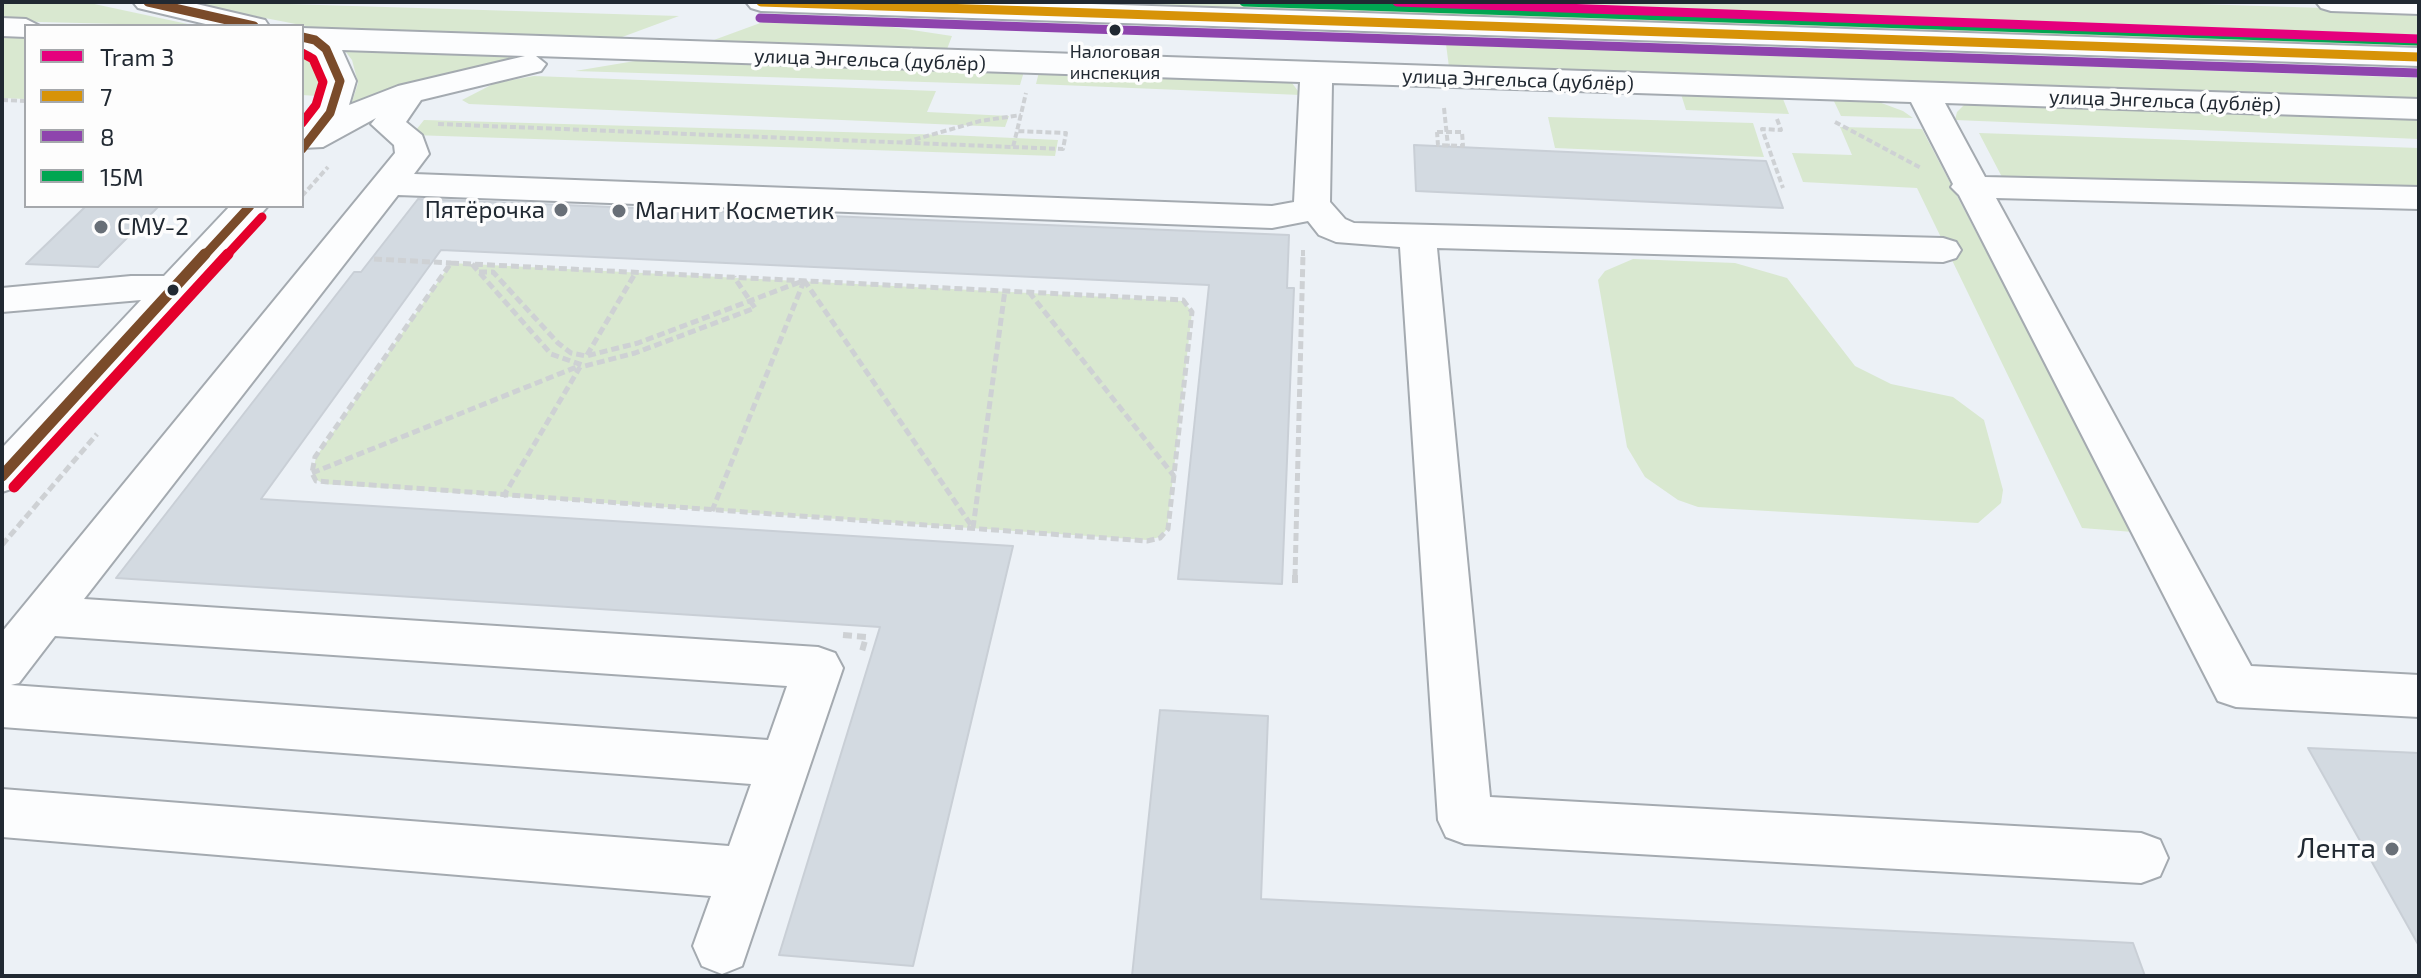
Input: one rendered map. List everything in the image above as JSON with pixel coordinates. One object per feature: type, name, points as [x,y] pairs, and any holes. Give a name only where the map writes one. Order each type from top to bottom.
[{"type":"street","points":[[148,2],[245,24]]},
{"type":"street","points":[[761,2],[2419,57]]},
{"type":"street","points":[[2331,2],[2419,5]]},
{"type":"street","points":[[2,27],[24,28]]},
{"type":"street","points":[[306,39],[616,50]]},
{"type":"street","points":[[306,39],[333,59],[340,81],[314,151]]},
{"type":"street","points":[[2,668],[329,257],[399,138],[489,73],[616,50]]},
{"type":"street","name":"улица Энгельса (дублёр)","points":[[616,50],[2419,109]]},
{"type":"street","points":[[1316,73],[1317,116],[1310,188],[1315,209],[1332,227],[1349,234],[1943,250]]},
{"type":"street","points":[[1923,93],[1969,187],[2236,686],[2419,696]]},
{"type":"street","points":[[314,151],[349,117],[399,138],[1272,217],[1315,209]]},
{"type":"street","points":[[399,138],[1016,163]]},
{"type":"street","points":[[1969,187],[2419,198]]},
{"type":"street","points":[[2,476],[248,208]]},
{"type":"street","points":[[1418,238],[1465,820],[2141,858]]},
{"type":"street","points":[[2,300],[131,288],[175,289]]},
{"type":"street","points":[[43,616],[818,668],[722,946]]},
{"type":"street","points":[[2,706],[785,764]]},
{"type":"street","points":[[2,813],[747,873]]},
{"type":"path","points":[[1016,163],[1017,131],[1035,66]]},
{"type":"path","points":[[2,100],[24,101]]},
{"type":"path","points":[[1444,111],[1451,146]]},
{"type":"path","points":[[901,143],[980,121],[1021,115]]},
{"type":"path","points":[[1777,119],[1781,130],[1762,129],[1783,188]]},
{"type":"path","points":[[1834,121],[1923,169]]},
{"type":"path","points":[[399,138],[901,143],[1016,163],[1063,149],[1066,133],[1017,131]]},
{"type":"path","points":[[1450,132],[1437,132],[1438,145],[1451,146]]},
{"type":"path","points":[[1450,132],[1451,146]]},
{"type":"path","points":[[304,188],[314,151]]},
{"type":"path","points":[[1295,583],[1303,246]]},
{"type":"path","points":[[312,473],[323,484],[1147,541],[1160,538],[1168,529],[1192,307],[1177,299],[329,257]]},
{"type":"path","points":[[312,473],[315,457],[451,263]]},
{"type":"path","points":[[471,264],[551,354],[561,361],[581,365]]},
{"type":"path","points":[[479,272],[493,272],[558,343],[571,353],[586,356],[630,345],[804,280]]},
{"type":"path","points":[[503,497],[636,272]]},
{"type":"path","points":[[312,473],[581,365],[627,356],[755,308],[733,276]]},
{"type":"path","points":[[712,511],[804,280]]},
{"type":"path","points":[[804,280],[973,529]]},
{"type":"path","points":[[973,529],[1005,290]]},
{"type":"path","points":[[1028,291],[1174,476]]},
{"type":"green space","points":[[2,2],[85,2],[188,24],[119,24],[2,21]]},
{"type":"green space","points":[[183,2],[679,16],[606,43],[347,34]]},
{"type":"green space","points":[[1036,2],[2134,2],[2419,11],[2419,51]]},
{"type":"green space","points":[[763,22],[879,25],[952,36],[944,57],[692,48]]},
{"type":"green space","points":[[2,29],[24,30],[24,99],[2,98]]},
{"type":"green space","points":[[1446,44],[2419,78],[2419,105],[1450,75]]},
{"type":"green space","points":[[342,47],[554,54],[380,93],[351,105],[358,83],[352,60]]},
{"type":"green space","points":[[304,49],[315,55],[332,97],[304,95]]},
{"type":"green space","points":[[665,56],[1025,68],[1020,85],[575,71]]},
{"type":"green space","points":[[1040,68],[1286,75],[1301,95],[1036,84]]},
{"type":"green space","points":[[534,76],[936,91],[927,112],[1009,116],[1005,127],[469,104],[462,100],[495,83]]},
{"type":"green space","points":[[1680,91],[1781,94],[1789,114],[1686,110]]},
{"type":"green space","points":[[1832,97],[1868,98],[1913,118],[1841,116]]},
{"type":"green space","points":[[1979,100],[2419,117],[2419,139],[1955,120],[1957,112],[1965,104]]},
{"type":"green space","points":[[1548,117],[1753,123],[1764,157],[1555,148]]},
{"type":"green space","points":[[424,120],[1058,140],[1055,156],[412,135]]},
{"type":"green space","points":[[1840,127],[1922,129],[2133,532],[2082,528],[1917,188],[1803,182],[1792,153],[1852,155]]},
{"type":"green space","points":[[1979,133],[2419,148],[2419,192],[2003,179]]},
{"type":"green space","points":[[1633,259],[1735,263],[1787,278],[1855,366],[1891,384],[1953,397],[1984,420],[2003,490],[2001,503],[1978,523],[1698,507],[1678,500],[1645,477],[1627,447],[1598,280],[1605,271]]},
{"type":"green space","points":[[451,263],[1183,301],[1192,312],[1167,529],[1160,537],[1147,540],[324,484],[317,480],[313,473],[316,457]]},
{"type":"building","points":[[1414,145],[1766,161],[1783,208],[1416,191]]},
{"type":"building","points":[[418,199],[1289,235],[1287,288],[1294,288],[1282,584],[1178,579],[1209,285],[441,250],[261,499],[1013,546],[913,966],[779,955],[880,627],[116,578],[354,272],[361,272]]},
{"type":"building","name":"СМУ-2","points":[[84,208],[157,208],[98,267],[26,264]]},
{"type":"building","points":[[1160,710],[1268,716],[1261,899],[2133,943],[2145,976],[1132,976]]},
{"type":"building","name":"Лента","points":[[2308,748],[2419,753],[2419,946]]},
{"type":"tram line","name":"3","points":[[1397,2],[2419,39]]},
{"type":"transit line","points":[[148,2],[245,24]]},
{"type":"transit line","name":"7","points":[[761,2],[2419,57]]},
{"type":"transit line","name":"15М","points":[[1244,2],[2419,41]]},
{"type":"transit line","name":"8","points":[[760,18],[2418,73]]},
{"type":"transit line","points":[[304,37],[315,40],[326,49],[340,81],[330,113],[304,146]]},
{"type":"transit line","points":[[304,54],[313,59],[323,82],[316,105],[304,120]]},
{"type":"transit line","points":[[2,476],[248,208]]},
{"type":"transit line","points":[[14,487],[262,217]]},
{"type":"place","name":"Налоговая инспекция","points":[[1115,30]]},
{"type":"place","name":"Пятёрочка","points":[[561,210]]},
{"type":"place","name":"Магнит Косметик","points":[[619,211]]},
{"type":"place","name":"СМУ-2","points":[[101,227]]},
{"type":"place","name":"Лента","points":[[2392,849]]}]
